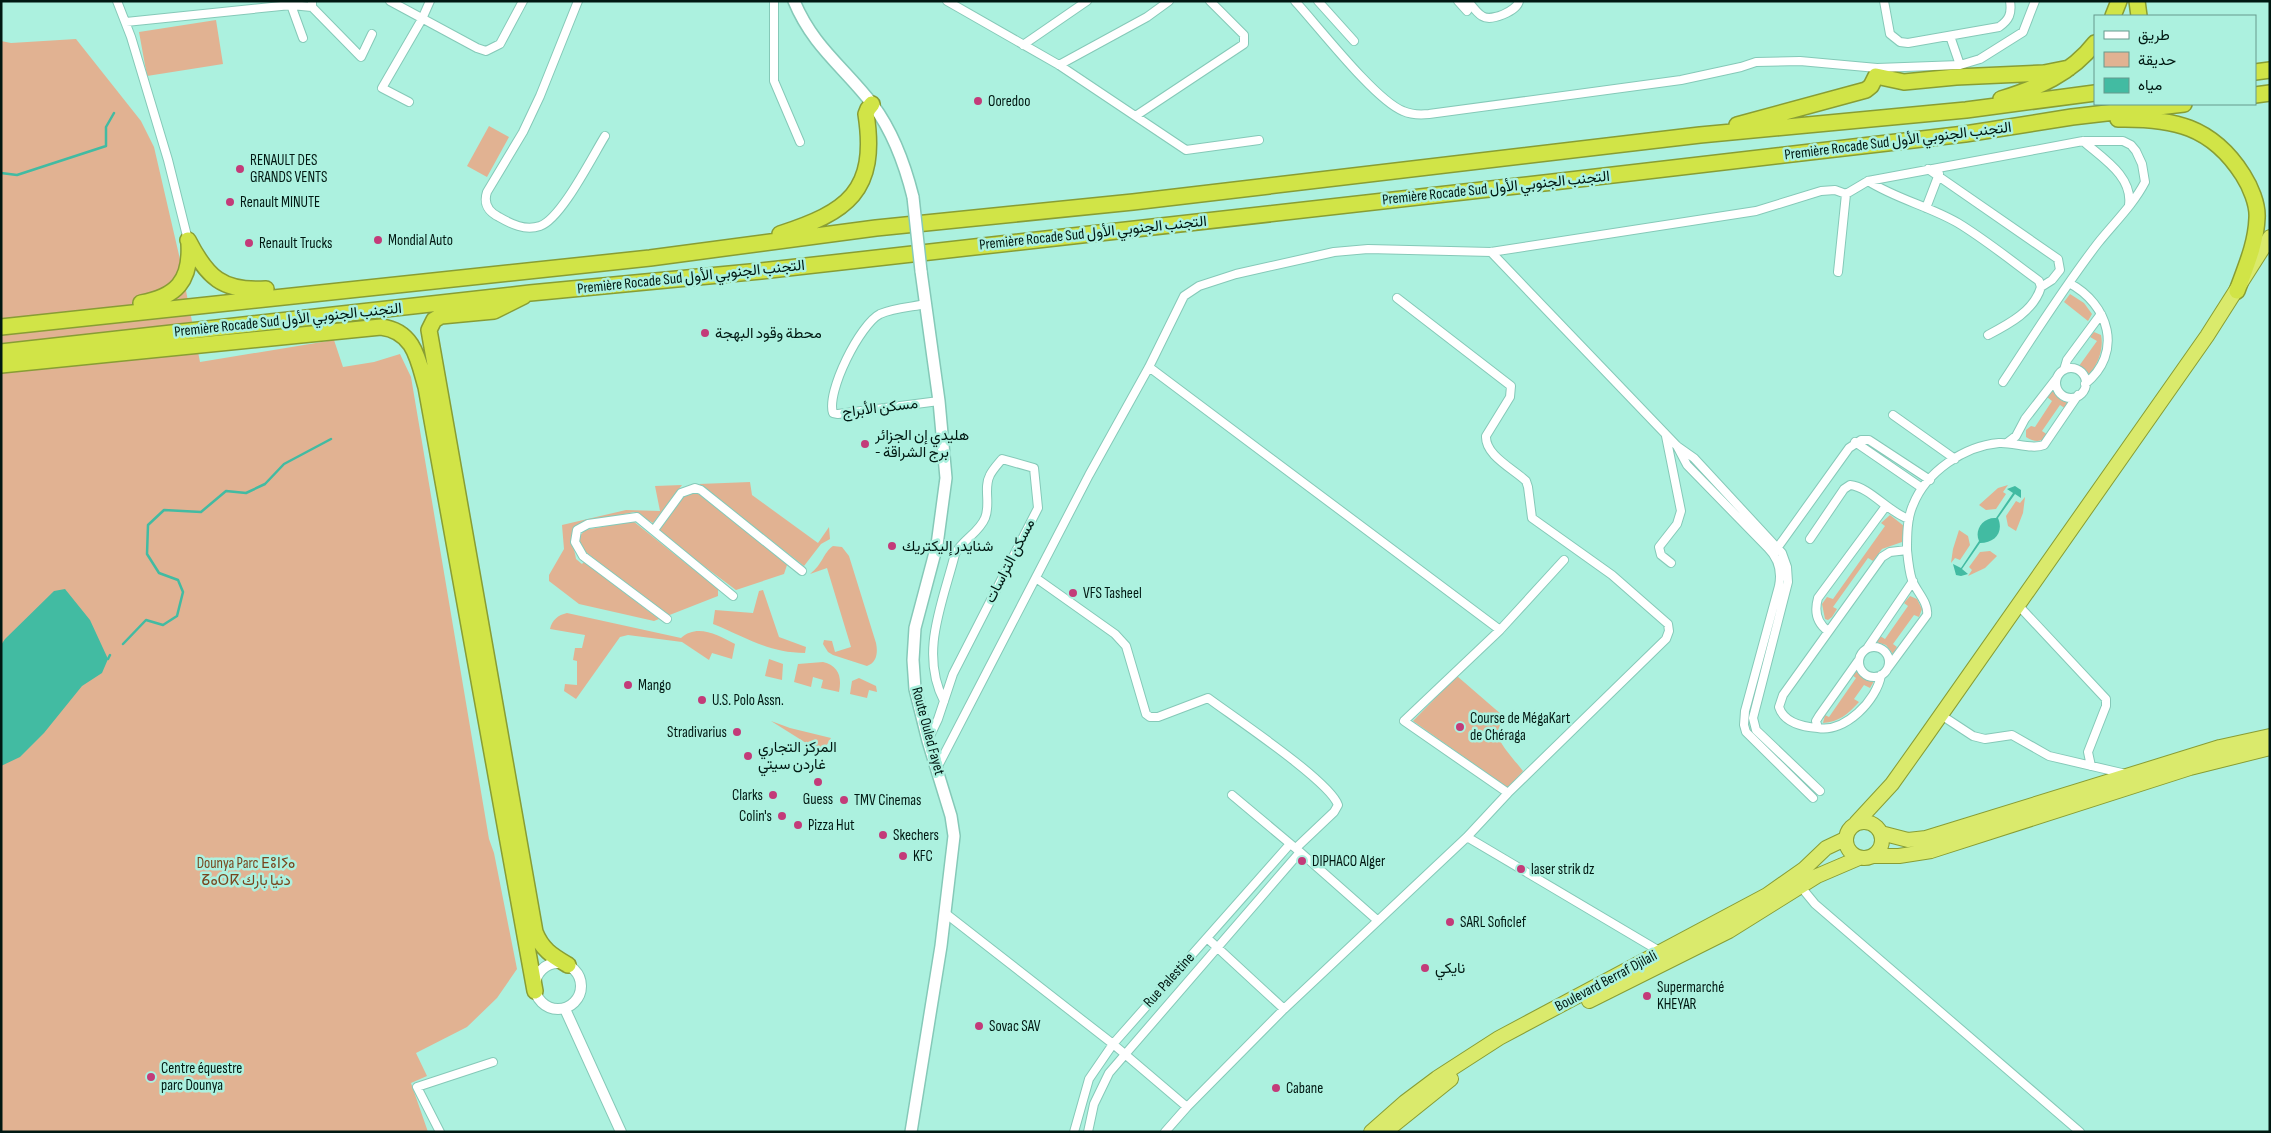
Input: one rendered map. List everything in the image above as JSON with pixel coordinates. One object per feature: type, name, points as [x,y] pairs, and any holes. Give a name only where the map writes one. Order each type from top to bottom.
[{"type":"highway","points":[[2113,15],[2119,1]]},
{"type":"highway","points":[[2137,1],[2139,15]]},
{"type":"highway","points":[[1966,110],[2033,88],[2055,78],[2069,68],[2094,44]]},
{"type":"highway","points":[[1700,135],[1866,90],[1871,86],[1876,72],[1904,82],[1956,76],[2044,73],[2069,68]]},
{"type":"highway","points":[[2256,70],[2270,69]]},
{"type":"highway","name":"Première Rocade Sud التجنب الجنوبي الأول","points":[[1,327],[650,258],[876,228],[1162,199],[1700,135],[1966,110],[2094,93]]},
{"type":"highway","points":[[2256,95],[2270,93]]},
{"type":"highway","points":[[747,244],[821,219],[847,202],[859,187],[866,168],[870,151],[866,112],[872,104]]},
{"type":"highway","name":"Première Rocade Sud التجنب الجنوبي الأول","points":[[1,352],[530,293],[760,271],[1965,134],[2072,117],[2175,105]]},
{"type":"highway","points":[[1965,134],[2120,119],[2170,121],[2196,129],[2212,140],[2233,159],[2250,186],[2258,215],[2254,248],[2236,291]]},
{"type":"highway","points":[[2270,238],[2207,336],[1892,784],[1856,823],[1848,829],[1845,839],[1847,848],[1859,858],[1899,856],[1931,850],[2190,768],[2270,748]]},
{"type":"highway","points":[[188,240],[199,262],[212,277],[234,288],[256,290],[463,277]]},
{"type":"highway","points":[[1,323],[127,305],[161,298],[172,293],[182,281],[188,266],[188,240]]},
{"type":"highway","points":[[530,293],[503,308],[485,312],[441,316],[434,320],[430,326],[430,334],[450,486],[535,991]]},
{"type":"highway","points":[[1,365],[381,327],[395,329],[404,334],[420,364],[450,486],[535,932],[539,943],[546,952],[568,965]]},
{"type":"highway","points":[[2220,747],[2247,735],[2270,729]]},
{"type":"highway","points":[[1856,823],[1871,823],[1881,833],[1908,840],[1926,838],[2220,747],[2270,736]]},
{"type":"highway","points":[[1873,856],[1880,848],[1881,833]]},
{"type":"highway","name":"Boulevard Berraf Djilali","points":[[1371,1132],[1405,1102],[1471,1055],[1767,895],[1798,874],[1826,848],[1845,839]]},
{"type":"highway","name":"Boulevard Berraf Djilali","points":[[1385,1132],[1451,1079],[1506,1045],[1729,930],[1827,871],[1859,858]]},
{"type":"main road","name":"Route Ouled Fayet","points":[[794,1],[802,20],[821,49],[872,104],[899,152],[907,174],[913,197],[939,401],[946,478],[937,544],[915,628],[913,660],[914,688],[951,816],[954,836],[945,913],[911,1132]]},
{"type":"street","points":[[116,1],[117,7],[126,22],[168,160],[188,240]]},
{"type":"street","points":[[390,1],[477,48],[492,50],[500,44],[523,1]]},
{"type":"street","points":[[408,102],[382,88],[422,19],[430,1]]},
{"type":"street","points":[[578,1],[540,96],[523,132],[488,192],[486,200],[488,208],[502,219],[524,228],[540,226],[548,222],[559,210],[605,136]]},
{"type":"street","points":[[774,1],[774,81],[800,142]]},
{"type":"street","points":[[947,1],[1059,65],[1186,150],[1259,140]]},
{"type":"street","points":[[1023,45],[1087,1]]},
{"type":"street","points":[[1059,65],[1147,17],[1169,1]]},
{"type":"street","points":[[1136,115],[1244,44],[1244,35],[1210,1]]},
{"type":"street","points":[[1295,1],[1380,95],[1401,111],[1414,115],[1681,80],[1756,62],[1785,60],[1876,72],[1960,65],[1980,59],[2024,32],[2035,1]]},
{"type":"street","points":[[1305,13],[1319,1],[1354,41]]},
{"type":"street","points":[[1458,1],[1466,11]]},
{"type":"street","points":[[1468,1],[1482,16],[1487,18],[1512,12],[1517,8],[1519,1]]},
{"type":"street","points":[[1884,1],[1890,34],[1894,39],[1908,43],[1999,27],[2006,22],[2010,15],[2010,1]]},
{"type":"street","points":[[126,22],[312,4],[361,57],[372,34]]},
{"type":"street","points":[[291,6],[303,38]]},
{"type":"street","points":[[1950,36],[1960,65]]},
{"type":"street","points":[[2083,141],[2124,179],[2130,196],[2128,207]]},
{"type":"street","points":[[1846,194],[1868,181],[2083,141],[2123,141],[2131,145],[2142,164],[2145,182],[2128,207],[2098,242],[2003,382]]},
{"type":"street","points":[[1928,169],[1938,174],[2058,258],[2060,270],[2052,280],[2041,287]]},
{"type":"street","points":[[1926,208],[1938,174]]},
{"type":"street","points":[[1868,181],[1887,193],[1958,223],[2039,281],[2041,287],[2038,297],[2027,309],[2008,325],[1988,335]]},
{"type":"street","points":[[937,768],[1149,367],[1184,296],[1199,286],[1215,280],[1301,258],[1334,252],[1368,249],[1491,252],[1756,211],[1821,191],[1835,190],[1846,194]]},
{"type":"street","points":[[1838,272],[1846,194]]},
{"type":"street","points":[[1491,252],[1666,436],[1676,446],[1694,458],[1778,547],[1785,560],[1788,582],[1752,718],[1756,730],[1820,792]]},
{"type":"street","points":[[1907,550],[1890,552],[1882,557],[1791,682],[1779,703],[1780,712],[1792,722],[1806,728],[1830,728],[1856,716],[1878,686],[1881,675],[1926,614],[1927,607],[1913,581],[1907,550],[1909,519],[1913,504],[1922,488],[1955,459],[1978,448],[2007,443],[2035,447],[2044,445],[2085,384],[2100,368],[2107,347],[2107,332],[2101,314],[2087,295],[2069,284]]},
{"type":"street","points":[[1165,1132],[1187,1107],[1284,1009],[1467,837],[1508,793],[1666,639],[1669,631],[1668,624],[1612,575],[1532,518],[1526,480],[1492,452],[1486,442],[1486,436],[1510,396],[1511,386],[1397,298]]},
{"type":"street","name":"مسكن الأبراج","points":[[926,304],[879,314],[866,324],[856,338],[832,395],[832,408],[833,412],[838,414],[939,401]]},
{"type":"street","points":[[2007,443],[2016,436],[2026,419],[2064,370],[2067,360],[2101,314]]},
{"type":"street","points":[[1149,367],[1500,630]]},
{"type":"street","points":[[2064,370],[2077,370],[2084,376],[2085,384]]},
{"type":"street","points":[[2056,379],[2057,389],[2060,393],[2069,397],[2078,395]]},
{"type":"street","points":[[1893,414],[1955,459]]},
{"type":"street","points":[[1666,436],[1681,511],[1677,524],[1660,548],[1660,553],[1671,563]]},
{"type":"street","points":[[1778,547],[1855,442],[1869,440],[1930,480]]},
{"type":"street","points":[[1855,442],[1922,488]]},
{"type":"street","points":[[1676,446],[1687,465],[1768,548],[1778,562],[1780,580],[1745,711],[1744,725],[1751,738],[1813,798]]},
{"type":"street","name":"مسكن التراسات","points":[[928,741],[944,700],[953,674],[1038,508],[1034,468],[1002,459],[990,475],[987,486],[988,510],[984,520],[959,545],[955,554],[938,613],[934,642],[934,678],[944,700]]},
{"type":"street","points":[[1810,539],[1847,486],[1854,485],[1909,519]]},
{"type":"street","points":[[654,530],[681,493],[695,488],[701,490],[802,571]]},
{"type":"street","points":[[1828,631],[1818,619],[1816,605],[1818,598],[1886,506]]},
{"type":"street","points":[[667,618],[583,556],[575,542],[575,533],[581,527],[632,517],[641,520],[733,596]]},
{"type":"street","points":[[1508,793],[1404,721],[1500,630],[1564,560]]},
{"type":"street","points":[[1036,578],[1114,634],[1126,646],[1146,714],[1150,717],[1158,717],[1208,698],[1288,756],[1329,792],[1338,805],[1334,812],[1295,848]]},
{"type":"street","points":[[1818,728],[1816,724],[1818,716],[1913,581]]},
{"type":"street","points":[[2018,605],[2106,699],[2106,706],[2088,752],[2091,766]]},
{"type":"street","points":[[1868,647],[1877,647],[1885,651],[1889,659],[1888,668]]},
{"type":"street","points":[[1858,661],[1864,674],[1872,677],[1881,675]]},
{"type":"street","points":[[1941,715],[1973,736],[1985,739],[2012,735],[2049,756],[2130,775]]},
{"type":"street","points":[[1232,795],[1377,920]]},
{"type":"street","points":[[1467,837],[1661,952]]},
{"type":"street","name":"Rue Palestine","points":[[1074,1132],[1089,1079],[1113,1044],[1207,938],[1295,848]]},
{"type":"street","name":"Rue Palestine","points":[[1088,1132],[1094,1104],[1100,1088],[1109,1073],[1217,948],[1295,848]]},
{"type":"street","points":[[1801,887],[1814,904],[2080,1132]]},
{"type":"street","points":[[945,913],[1113,1044],[1187,1107]]},
{"type":"street","points":[[1207,938],[1284,1009]]},
{"type":"street","points":[[552,964],[568,965],[579,976],[581,992],[578,999],[565,1009],[550,1008],[538,998],[535,991],[538,975],[545,967],[552,964]]},
{"type":"street","points":[[565,1009],[621,1132]]},
{"type":"street","points":[[440,1132],[418,1088],[493,1062]]},
{"type":"green space","points":[[216,20],[223,64],[147,76],[139,32]]},
{"type":"green space","name":"Dounya Parc ⴹⵓⵏⵢⴰ ⵒⴰⵔⴽ دنيا بارك","points":[[76,39],[141,121],[154,147],[179,255],[200,362],[334,340],[343,367],[374,362],[400,354],[411,377],[489,839],[494,853],[517,969],[497,998],[467,1027],[416,1053],[427,1076],[411,1083],[428,1132],[1,1132],[1,41],[11,43]]},
{"type":"green space","points":[[489,126],[509,137],[487,177],[467,166]]},
{"type":"green space","points":[[2070,294],[2084,303],[2092,314],[2088,321],[2064,302]]},
{"type":"green space","points":[[2094,332],[2101,335],[2102,346],[2098,361],[2089,375],[2079,366],[2097,341],[2090,337]]},
{"type":"green space","points":[[2052,390],[2062,401],[2071,401],[2066,409],[2060,405],[2042,431],[2048,435],[2046,438],[2038,441],[2029,439],[2026,437],[2026,430],[2031,426],[2035,427],[2052,401],[2047,397]]},
{"type":"green space","points":[[750,482],[752,495],[818,543],[829,527],[830,539],[821,544],[804,566],[699,484]]},
{"type":"green space","points":[[682,485],[653,523],[634,512],[580,523],[572,536],[576,559],[582,564],[584,562],[659,619],[654,621],[579,604],[549,581],[549,575],[564,549],[562,525],[626,510],[660,511],[655,486]]},
{"type":"green space","points":[[2008,485],[2003,492],[2006,494],[1996,509],[1986,510],[1979,505],[1998,488]]},
{"type":"green space","points":[[696,492],[784,561],[787,565],[784,574],[736,590],[657,531],[683,496]]},
{"type":"green space","points":[[2025,497],[2023,513],[2016,531],[2008,526],[2006,516],[2016,501],[2020,503]]},
{"type":"green space","points":[[1890,515],[1904,526],[1902,542],[1882,549],[1873,561],[1868,558],[1833,607],[1837,609],[1832,617],[1828,620],[1825,619],[1822,604],[1827,597],[1833,599],[1885,526],[1881,523]]},
{"type":"green space","points":[[633,521],[718,589],[718,596],[667,616],[582,549],[579,537],[585,530]]},
{"type":"green space","points":[[1959,530],[1968,536],[1970,545],[1960,560],[1955,558],[1951,563],[1953,549]]},
{"type":"green space","points":[[833,546],[842,547],[849,556],[876,643],[876,657],[867,666],[833,655],[828,652],[823,644],[824,640],[832,641],[835,652],[851,647],[827,568],[810,574]]},
{"type":"green space","points":[[1990,551],[1997,556],[1985,568],[1968,576],[1972,570],[1969,567],[1980,552]]},
{"type":"green space","points":[[763,590],[779,637],[806,647],[805,653],[768,647],[713,624],[715,610],[753,613],[759,591]]},
{"type":"green space","points":[[1910,596],[1917,599],[1922,609],[1919,617],[1914,615],[1893,644],[1897,647],[1893,654],[1886,645],[1876,642],[1880,636],[1885,639],[1908,606],[1904,603]]},
{"type":"green space","points":[[567,613],[681,638],[694,631],[708,632],[735,644],[732,659],[712,653],[709,660],[682,642],[628,635],[620,637],[576,699],[564,691],[565,684],[577,685],[577,661],[573,660],[575,648],[582,648],[585,635],[550,629],[556,618]]},
{"type":"green space","points":[[769,659],[783,664],[782,680],[765,676]]},
{"type":"green space","points":[[823,662],[836,669],[840,682],[839,692],[821,688],[823,680],[813,677],[811,687],[794,682],[798,664]]},
{"type":"green space","points":[[1857,670],[1866,679],[1874,681],[1870,688],[1864,685],[1854,699],[1859,702],[1847,714],[1834,721],[1823,723],[1825,715],[1829,717],[1856,678],[1852,675]]},
{"type":"green space","name":"Course de MégaKart de Chéraga","points":[[1457,676],[1502,715],[1498,732],[1499,739],[1523,771],[1508,788],[1413,721]]},
{"type":"green space","points":[[859,678],[876,686],[877,692],[869,690],[867,698],[850,694],[852,681]]},
{"type":"green space","points":[[771,721],[790,728],[831,738],[822,753]]},
{"type":"water","points":[[2015,486],[2021,490],[2021,498],[2015,494],[1998,518],[2000,528],[1997,536],[1990,541],[1980,543],[1962,569],[1968,574],[1956,575],[1953,564],[1961,568],[1979,541],[1978,533],[1981,525],[1991,518],[1996,518],[2013,493],[2007,489]]},
{"type":"water","points":[[65,589],[90,620],[108,659],[102,673],[82,686],[44,733],[20,757],[1,766],[1,645],[54,591]]},
{"type":"waterway","points":[[1,173],[17,175],[106,146],[106,127],[114,113]]},
{"type":"waterway","points":[[123,644],[146,620],[163,625],[177,616],[183,592],[178,580],[159,573],[147,554],[148,525],[164,510],[201,512],[226,491],[246,493],[265,484],[284,464],[331,439]]},
{"type":"waterway","points":[[108,659],[110,655]]},
{"type":"place","name":"Ooredoo","points":[[978,101]]},
{"type":"place","name":"RENAULT DES GRANDS VENTS","points":[[240,169]]},
{"type":"place","name":"Renault MINUTE","points":[[230,202]]},
{"type":"place","name":"Mondial Auto","points":[[378,240]]},
{"type":"place","name":"Renault Trucks","points":[[249,243]]},
{"type":"place","name":"محطة وقود البهجة","points":[[705,333]]},
{"type":"place","name":"هليدي إن الجزائر - برج الشراقة","points":[[865,444]]},
{"type":"place","name":"شنايدر إليكتريك","points":[[892,546]]},
{"type":"place","name":"VFS Tasheel","points":[[1073,593]]},
{"type":"place","name":"Mango","points":[[628,685]]},
{"type":"place","name":"U.S. Polo Assn.","points":[[702,700]]},
{"type":"place","name":"Course de MégaKart de Chéraga","points":[[1460,727]]},
{"type":"place","name":"Stradivarius","points":[[737,732]]},
{"type":"place","name":"المركز التجاري غاردن سيتي","points":[[748,756]]},
{"type":"place","name":"Guess","points":[[818,782]]},
{"type":"place","name":"Clarks","points":[[773,795]]},
{"type":"place","name":"TMV Cinemas","points":[[844,800]]},
{"type":"place","name":"Colin's","points":[[782,816]]},
{"type":"place","name":"Pizza Hut","points":[[798,825]]},
{"type":"place","name":"Skechers","points":[[883,835]]},
{"type":"place","name":"KFC","points":[[903,856]]},
{"type":"place","name":"DIPHACO Alger","points":[[1302,861]]},
{"type":"place","name":"laser strik dz","points":[[1521,869]]},
{"type":"place","name":"SARL Soficlef","points":[[1450,922]]},
{"type":"place","name":"نايكي","points":[[1425,968]]},
{"type":"place","name":"Supermarché KHEYAR","points":[[1647,996]]},
{"type":"place","name":"Sovac SAV","points":[[979,1026]]},
{"type":"place","name":"Centre équestre parc Dounya","points":[[151,1077]]},
{"type":"place","name":"Cabane","points":[[1276,1088]]}]
